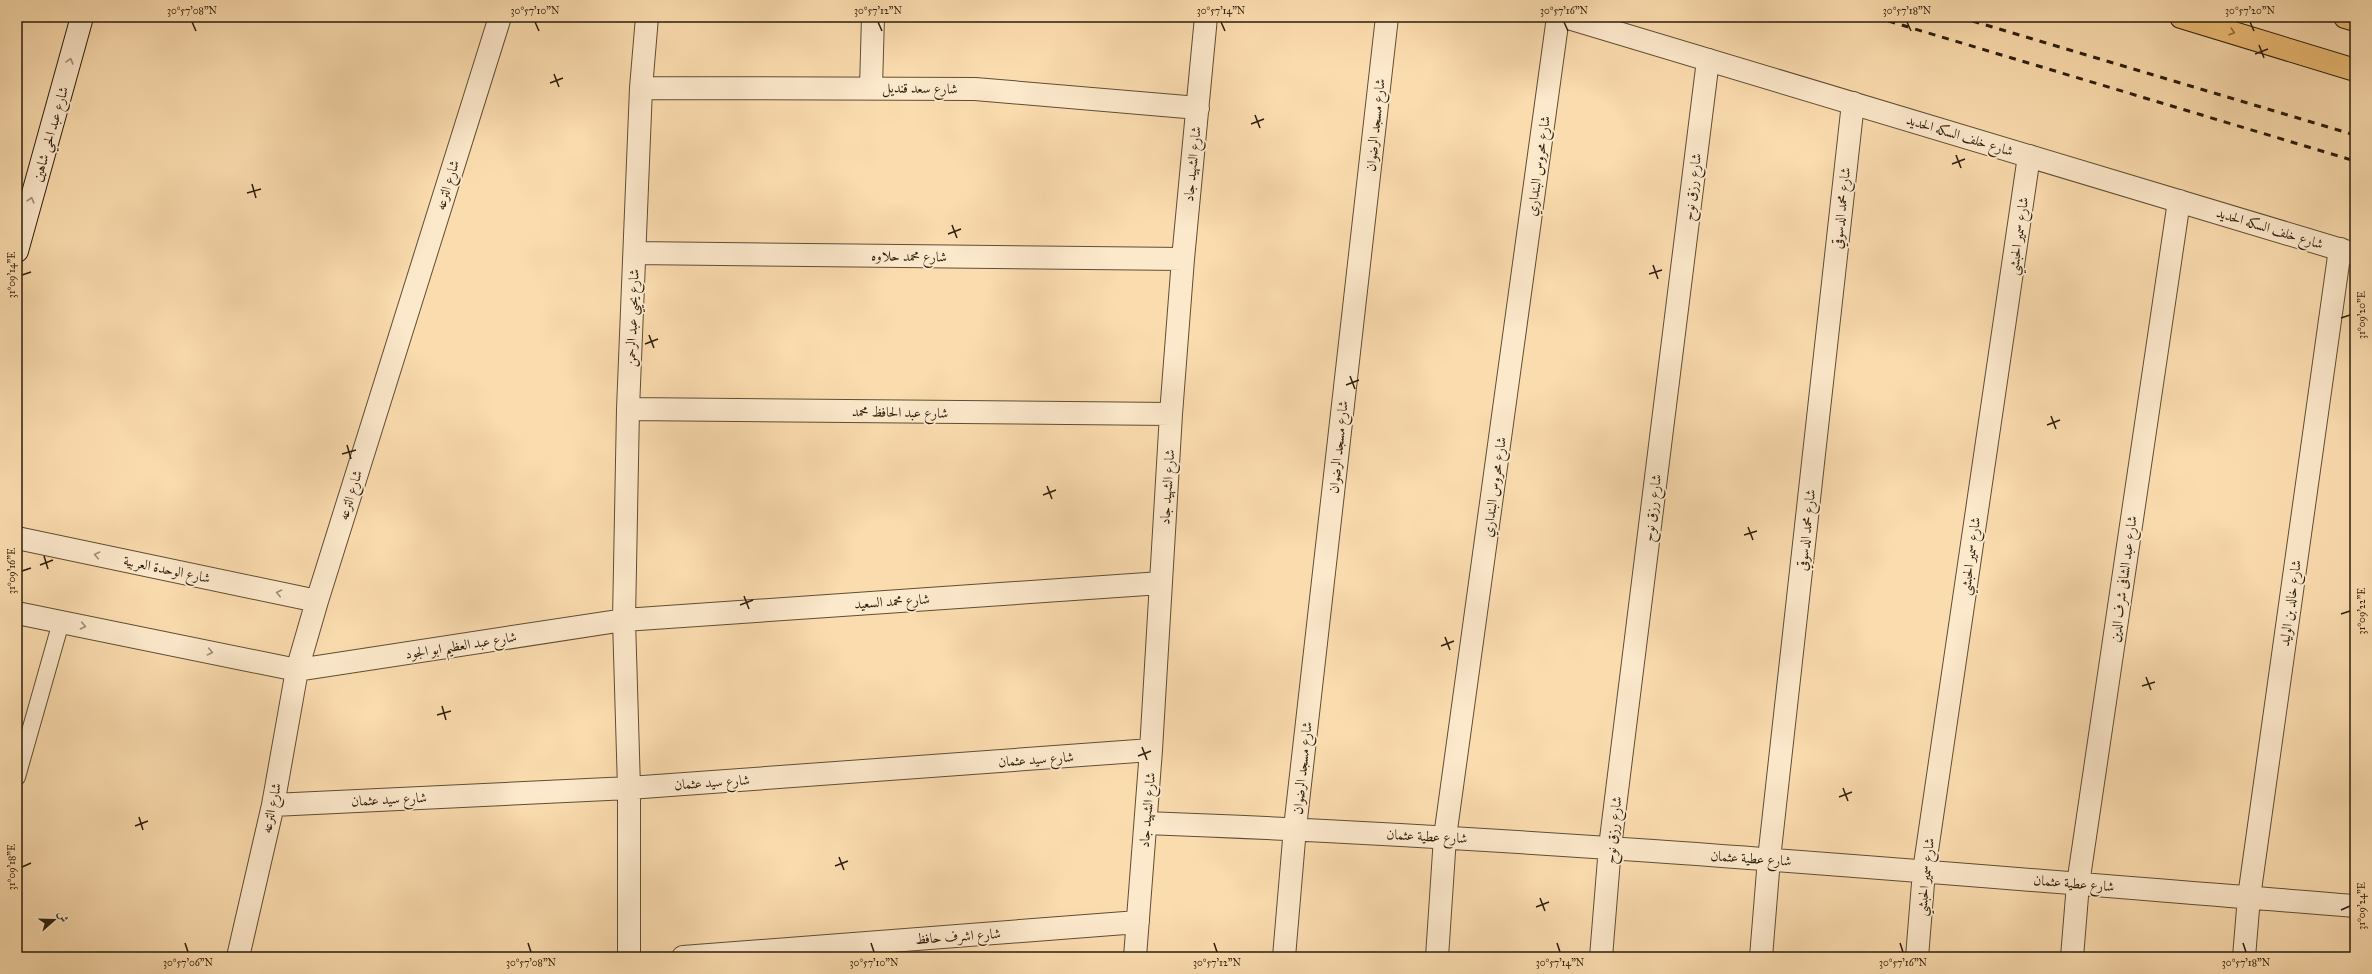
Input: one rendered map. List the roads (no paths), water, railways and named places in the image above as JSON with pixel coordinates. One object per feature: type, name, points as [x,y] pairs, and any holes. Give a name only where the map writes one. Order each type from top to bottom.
[{"type":"main road","points":[[2181,17],[2355,70]]},
{"type":"main road","points":[[2345,17],[2355,20]]},
{"type":"street","name":"شارع عبد الحي شاهين","points":[[17,251],[82,17]]},
{"type":"street","name":"شارع الترعه","points":[[238,957],[273,805],[297,670],[317,601],[500,17]]},
{"type":"street","name":"شارع يحيي عبد الرحمن","points":[[629,957],[628,788],[624,620],[628,409],[641,88],[647,17]]},
{"type":"street","points":[[871,87],[873,17]]},
{"type":"street","name":"شارع الشهيد جاد","points":[[1135,957],[1151,750],[1171,414],[1183,259],[1206,17]]},
{"type":"street","name":"شارع مسجد الرضوان","points":[[1284,957],[1295,828],[1387,17]]},
{"type":"street","name":"شارع محروس البنداري","points":[[1437,957],[1445,837],[1558,17]]},
{"type":"street","name":"شارع خلف السكه الحديد","points":[[1565,17],[2347,252]]},
{"type":"street","name":"شارع رزق نوح","points":[[1601,957],[1610,847],[1708,60]]},
{"type":"street","name":"شارع سعد قنديل","points":[[641,88],[871,87],[975,89],[1198,108]]},
{"type":"street","name":"شارع محمد الدسوقي","points":[[1761,957],[1769,859],[1853,103]]},
{"type":"street","name":"شارع سمير الحبشي","points":[[1917,957],[1924,871],[2029,156]]},
{"type":"street","name":"شارع عبد الشافى شرف الدين","points":[[2072,957],[2078,884],[2179,201]]},
{"type":"street","name":"شارع خالد بن الوليد","points":[[2244,957],[2249,897],[2347,252]]},
{"type":"street","name":"شارع محمد حلاوه","points":[[634,253],[1183,259]]},
{"type":"street","name":"شارع عبد الحافظ محمد","points":[[628,409],[1171,414]]},
{"type":"street","name":"شارع الوحدة العربية","points":[[17,538],[317,601]]},
{"type":"street","name":"شارع محمد السعيد","points":[[624,620],[1161,582]]},
{"type":"street","points":[[17,613],[297,670]]},
{"type":"street","name":"شارع عبد العظيم ابو الجود","points":[[297,670],[624,620]]},
{"type":"street","name":"شارع سيد عثمان","points":[[273,805],[628,788],[1151,750]]},
{"type":"street","name":"شارع عطية عثمان","points":[[1146,823],[1295,828],[1610,847],[2355,906]]},
{"type":"street","name":"شارع اشرف حافظ","points":[[683,957],[1138,922]]},
{"type":"lane","points":[[17,776],[61,622]]},
{"type":"railway","points":[[1875,17],[2355,161]]},
{"type":"railway","points":[[1959,17],[2355,135]]}]
